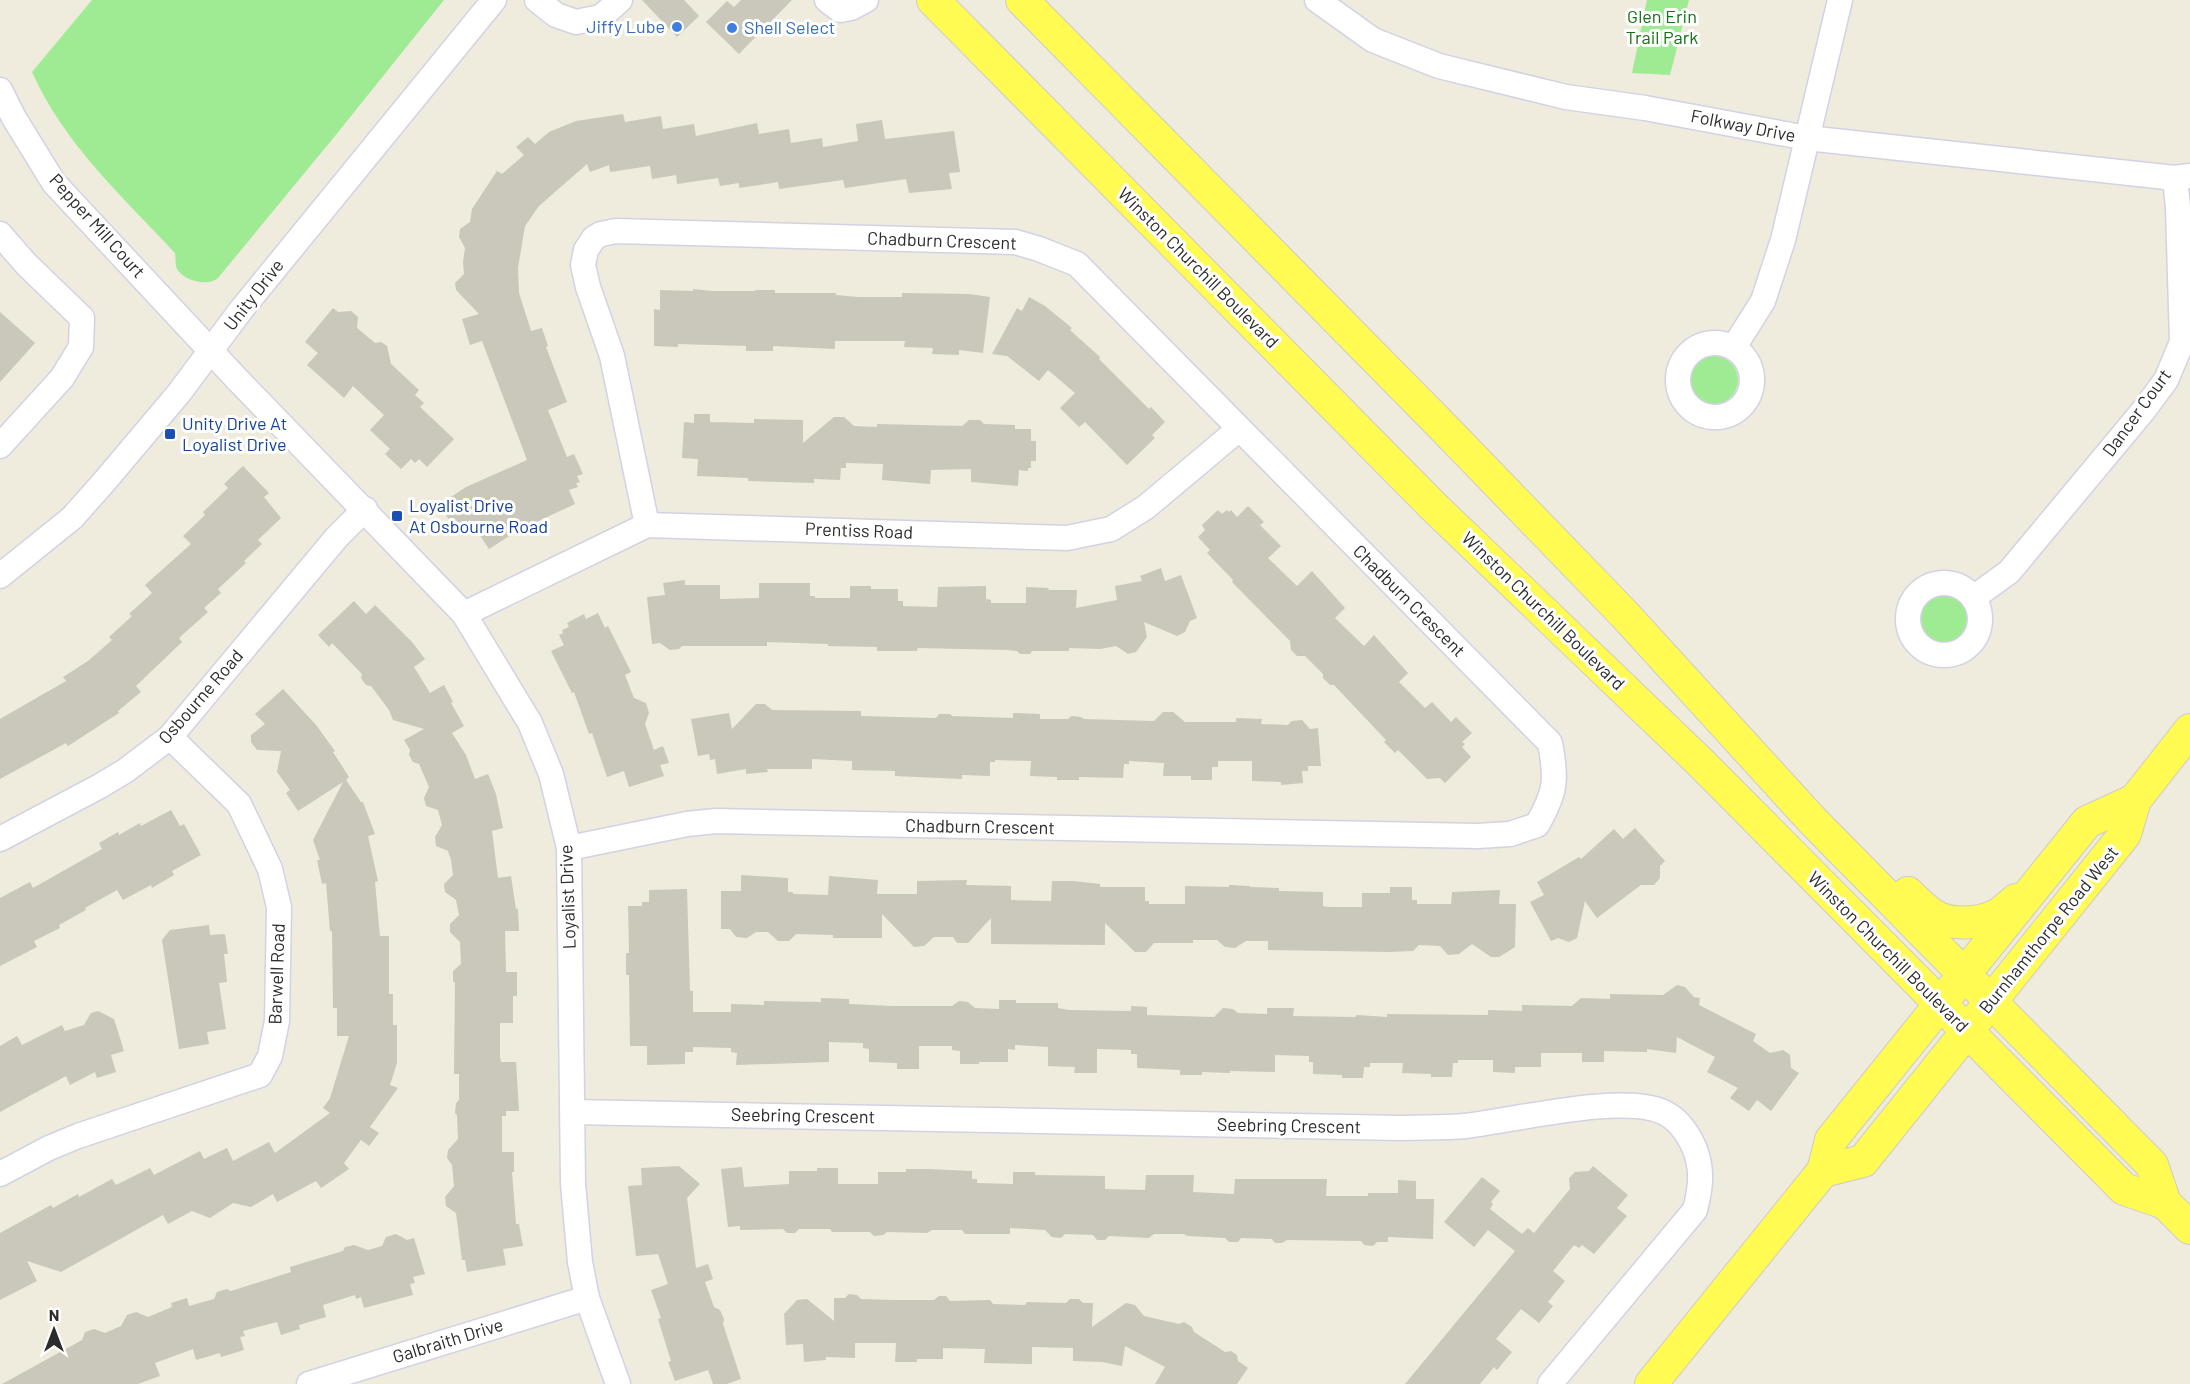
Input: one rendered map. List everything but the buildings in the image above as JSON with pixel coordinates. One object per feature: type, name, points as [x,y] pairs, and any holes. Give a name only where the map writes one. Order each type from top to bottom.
[{"type":"main road","name":"Winston Churchill Boulevard","points":[[933,0],[1426,499],[1700,762],[2124,1189],[2165,1203]]},
{"type":"main road","name":"Winston Churchill Boulevard","points":[[1022,0],[1446,430],[1625,615],[1812,819],[2152,1166],[2165,1203],[2190,1228]]},
{"type":"main road","name":"Burnhamthorpe Road West","points":[[1823,1171],[1863,1161],[2125,834],[2135,800],[2190,730]]},
{"type":"main road","name":"Burnhamthorpe Road West","points":[[1651,1384],[1823,1171],[1831,1140],[2087,822],[2135,800]]},
{"type":"main road","points":[[1812,819],[1832,814],[1907,892],[1933,915],[1952,921],[1972,922],[1997,915],[2016,900],[2071,835],[2087,822]]},
{"type":"street","name":"Unity Drive","points":[[0,576],[72,518],[179,393],[248,301],[494,0]]},
{"type":"street","points":[[537,0],[556,15],[576,22],[601,17],[620,0]]},
{"type":"street","points":[[827,0],[840,10],[851,8],[866,0]]},
{"type":"street","name":"Folkway Drive","points":[[1317,0],[1373,40],[1439,66],[1566,97],[1645,108],[1807,138],[2182,177]]},
{"type":"street","points":[[1734,348],[1763,300],[1783,240],[1840,0]]},
{"type":"street","name":"Pepper Mill Court","points":[[0,90],[14,118],[54,183],[210,350]]},
{"type":"street","name":"Dancer Court","points":[[1973,598],[2009,572],[2143,411],[2166,380],[2182,342],[2178,208],[2182,177]]},
{"type":"street","name":"Chadburn Crescent","points":[[569,848],[687,824],[716,821],[1478,836],[1510,834],[1537,825],[1551,801],[1556,773],[1550,742],[1077,264],[1039,249],[1015,242],[615,231],[594,238],[586,250],[583,265],[588,287],[612,356],[647,525]]},
{"type":"street","points":[[0,234],[26,264],[82,318],[81,347],[62,378],[0,446]]},
{"type":"street","name":"Loyalist Drive","points":[[210,350],[465,614],[530,723],[551,774],[569,848],[573,1184],[580,1262],[587,1298],[618,1384]]},
{"type":"street","name":"Prentiss Road","points":[[465,614],[647,525],[1066,538],[1111,529],[1146,507],[1239,429]]},
{"type":"street","name":"Osbourne Road","points":[[0,839],[125,771],[170,736],[337,537],[365,509]]},
{"type":"street","name":"Barwell Road","points":[[0,1174],[78,1136],[260,1075],[270,1056],[277,1021],[279,907],[270,869],[239,804],[170,736]]},
{"type":"street","name":"Seebring Crescent","points":[[573,1112],[1401,1128],[1464,1126],[1611,1106],[1640,1106],[1665,1113],[1687,1132],[1700,1161],[1701,1188],[1695,1210],[1550,1384]]},
{"type":"street","name":"Galbraith Drive","points":[[309,1384],[587,1298]]},
{"type":"green space","points":[[92,0],[444,0],[218,278],[214,281],[202,282],[185,277],[180,273],[176,267],[175,253],[115,190],[78,146],[45,98],[32,72]]},
{"type":"green space","name":"Glen Erin Trail Park","points":[[1647,0],[1689,0],[1670,75],[1632,73]]},
{"type":"green space","points":[[1709,356],[1719,356],[1731,363],[1738,375],[1738,385],[1731,397],[1719,404],[1709,404],[1694,393],[1690,385],[1690,375],[1701,360]]},
{"type":"green space","points":[[1938,595],[1948,595],[1960,602],[1967,614],[1967,624],[1960,636],[1948,643],[1938,643],[1923,632],[1919,624],[1919,614],[1930,599]]},
{"type":"place","name":"Jiffy Lube","points":[[677,27]]},
{"type":"place","name":"Shell Select","points":[[732,28]]},
{"type":"place","name":"Unity Drive At Loyalist Drive","points":[[170,434]]},
{"type":"place","name":"Loyalist Drive At Osbourne Road","points":[[397,516]]}]
